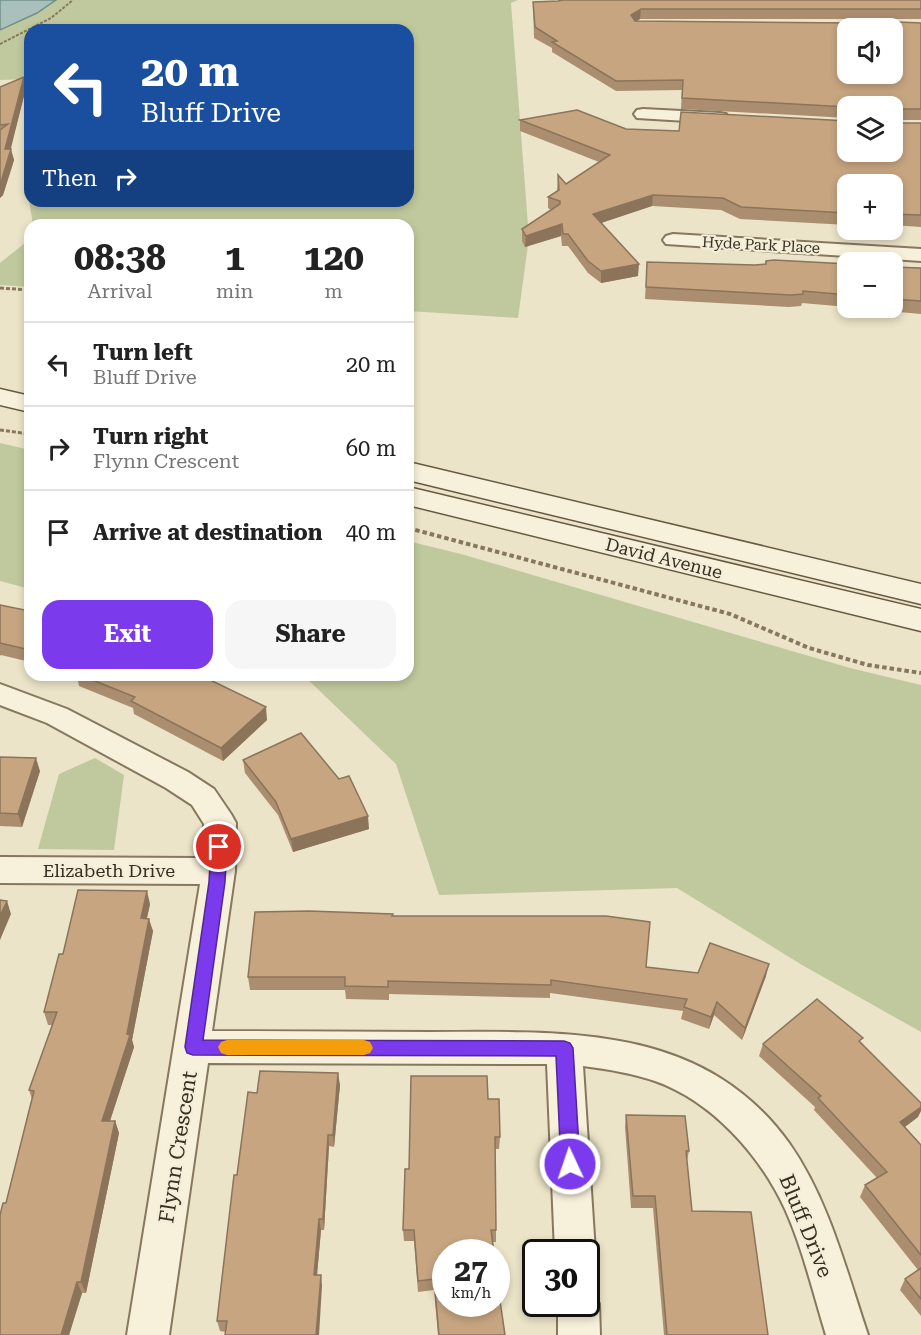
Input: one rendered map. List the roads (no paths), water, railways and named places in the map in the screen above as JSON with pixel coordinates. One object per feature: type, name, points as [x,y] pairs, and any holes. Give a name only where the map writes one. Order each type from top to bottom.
[{"type":"main road","points":[[0,374],[24,380]]},
{"type":"main road","points":[[0,397],[24,403]]},
{"type":"main road","name":"David Avenue","points":[[414,472],[921,594]]},
{"type":"main road","name":"David Avenue","points":[[414,497],[921,620]]},
{"type":"street","points":[[643,114],[732,119]]},
{"type":"street","name":"Hyde Park Place","points":[[673,240],[921,255]]},
{"type":"street","name":"Flynn Crescent","points":[[0,694],[57,716],[177,780],[203,797],[220,823],[219,871],[148,1335]]},
{"type":"street","name":"Elizabeth Drive","points":[[0,870],[219,871]]},
{"type":"street","name":"Bluff Drive","points":[[193,1047],[564,1048],[627,1057],[684,1076],[719,1099],[756,1132],[775,1156],[807,1218],[847,1335]]},
{"type":"street","points":[[564,1048],[574,1239]]},
{"type":"street","points":[[578,1317],[579,1335]]},
{"type":"water","points":[[0,0],[56,0],[37,13],[0,30]]}]
